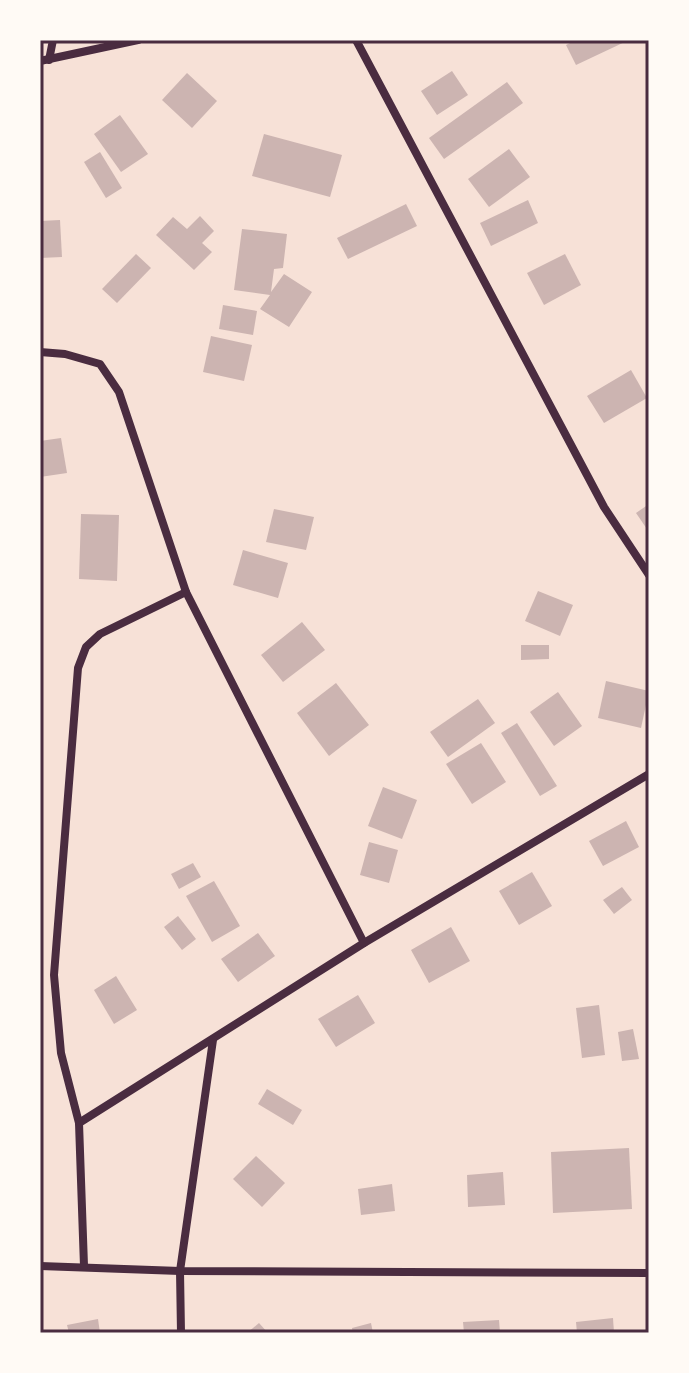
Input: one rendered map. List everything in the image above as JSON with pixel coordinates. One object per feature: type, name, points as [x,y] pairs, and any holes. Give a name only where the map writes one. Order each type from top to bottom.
[{"type":"street","points":[[44,61],[53,40]]},
{"type":"street","points":[[44,61],[138,40]]},
{"type":"street","points":[[356,40],[604,507],[649,575]]},
{"type":"street","points":[[40,352],[65,354],[100,364],[119,392],[186,592],[364,943]]},
{"type":"street","points":[[84,1266],[79,1123],[61,1053],[54,975],[78,668],[86,647],[100,634],[186,592]]},
{"type":"street","points":[[79,1123],[364,943],[649,774]]},
{"type":"street","points":[[181,1333],[180,1271],[213,1040]]},
{"type":"street","points":[[40,1266],[180,1271],[649,1273]]},
{"type":"building","points":[[576,40],[629,40],[576,65],[566,45]]},
{"type":"building","points":[[452,71],[468,95],[437,115],[421,91]]},
{"type":"building","points":[[187,73],[217,101],[192,128],[162,100]]},
{"type":"building","points":[[507,82],[523,103],[444,159],[429,138]]},
{"type":"building","points":[[120,115],[148,154],[121,172],[94,134]]},
{"type":"building","points":[[264,134],[342,155],[330,197],[252,176]]},
{"type":"building","points":[[509,149],[530,177],[489,207],[468,179]]},
{"type":"building","points":[[100,152],[122,188],[106,198],[84,162]]},
{"type":"building","points":[[528,200],[538,223],[491,246],[480,223]]},
{"type":"building","points":[[406,204],[417,226],[348,259],[337,238]]},
{"type":"building","points":[[200,216],[214,231],[202,243],[212,252],[194,270],[156,235],[173,217],[187,229]]},
{"type":"building","points":[[60,220],[62,257],[40,258],[40,221]]},
{"type":"building","points":[[242,229],[287,234],[283,268],[274,269],[271,292],[284,274],[312,292],[289,327],[260,309],[270,295],[234,290]]},
{"type":"building","points":[[136,254],[151,268],[117,303],[102,289]]},
{"type":"building","points":[[565,254],[581,285],[544,305],[527,273]]},
{"type":"building","points":[[223,305],[257,311],[253,335],[219,329]]},
{"type":"building","points":[[211,336],[252,345],[244,381],[203,372]]},
{"type":"building","points":[[631,370],[647,398],[604,423],[587,396]]},
{"type":"building","points":[[61,438],[67,473],[40,477],[40,441]]},
{"type":"building","points":[[649,504],[649,532],[636,513]]},
{"type":"building","points":[[274,509],[314,517],[306,550],[266,542]]},
{"type":"building","points":[[81,514],[119,515],[117,581],[79,579]]},
{"type":"building","points":[[243,550],[288,563],[278,598],[233,585]]},
{"type":"building","points":[[538,591],[573,605],[560,636],[525,621]]},
{"type":"building","points":[[302,622],[325,650],[283,682],[261,655]]},
{"type":"building","points":[[521,645],[549,645],[549,659],[521,660]]},
{"type":"building","points":[[606,681],[649,691],[641,728],[598,718]]},
{"type":"building","points":[[336,683],[369,725],[329,756],[297,713]]},
{"type":"building","points":[[558,692],[582,726],[554,746],[530,712]]},
{"type":"building","points":[[478,699],[495,723],[448,757],[430,732]]},
{"type":"building","points":[[517,723],[557,786],[540,796],[501,733]]},
{"type":"building","points":[[481,743],[506,782],[472,804],[446,764]]},
{"type":"building","points":[[383,787],[417,800],[402,839],[368,826]]},
{"type":"building","points":[[626,821],[639,847],[603,866],[589,841]]},
{"type":"building","points":[[369,842],[398,850],[389,883],[360,875]]},
{"type":"building","points":[[193,863],[201,877],[179,889],[171,874]]},
{"type":"building","points":[[532,872],[552,906],[519,925],[499,891]]},
{"type":"building","points":[[214,881],[240,926],[212,942],[186,896]]},
{"type":"building","points":[[622,887],[632,900],[614,914],[603,900]]},
{"type":"building","points":[[178,916],[196,939],[182,950],[164,927]]},
{"type":"building","points":[[451,927],[470,961],[429,983],[411,950]]},
{"type":"building","points":[[258,933],[275,956],[238,982],[221,959]]},
{"type":"building","points":[[116,976],[137,1010],[114,1024],[94,990]]},
{"type":"building","points":[[358,995],[375,1023],[336,1047],[318,1019]]},
{"type":"building","points":[[599,1005],[605,1055],[582,1058],[576,1008]]},
{"type":"building","points":[[633,1029],[639,1059],[622,1061],[618,1032]]},
{"type":"building","points":[[267,1089],[302,1110],[293,1125],[258,1104]]},
{"type":"building","points":[[629,1148],[632,1209],[553,1213],[551,1152]]},
{"type":"building","points":[[256,1156],[285,1183],[262,1207],[233,1179]]},
{"type":"building","points":[[503,1172],[505,1205],[468,1207],[467,1175]]},
{"type":"building","points":[[392,1184],[395,1211],[361,1215],[358,1189]]},
{"type":"building","points":[[613,1318],[614,1333],[577,1333],[576,1322]]},
{"type":"building","points":[[98,1319],[100,1333],[69,1333],[67,1325]]},
{"type":"building","points":[[499,1320],[500,1333],[464,1333],[463,1322]]},
{"type":"building","points":[[259,1323],[268,1333],[247,1333]]},
{"type":"building","points":[[371,1323],[373,1333],[353,1333],[352,1328]]}]
